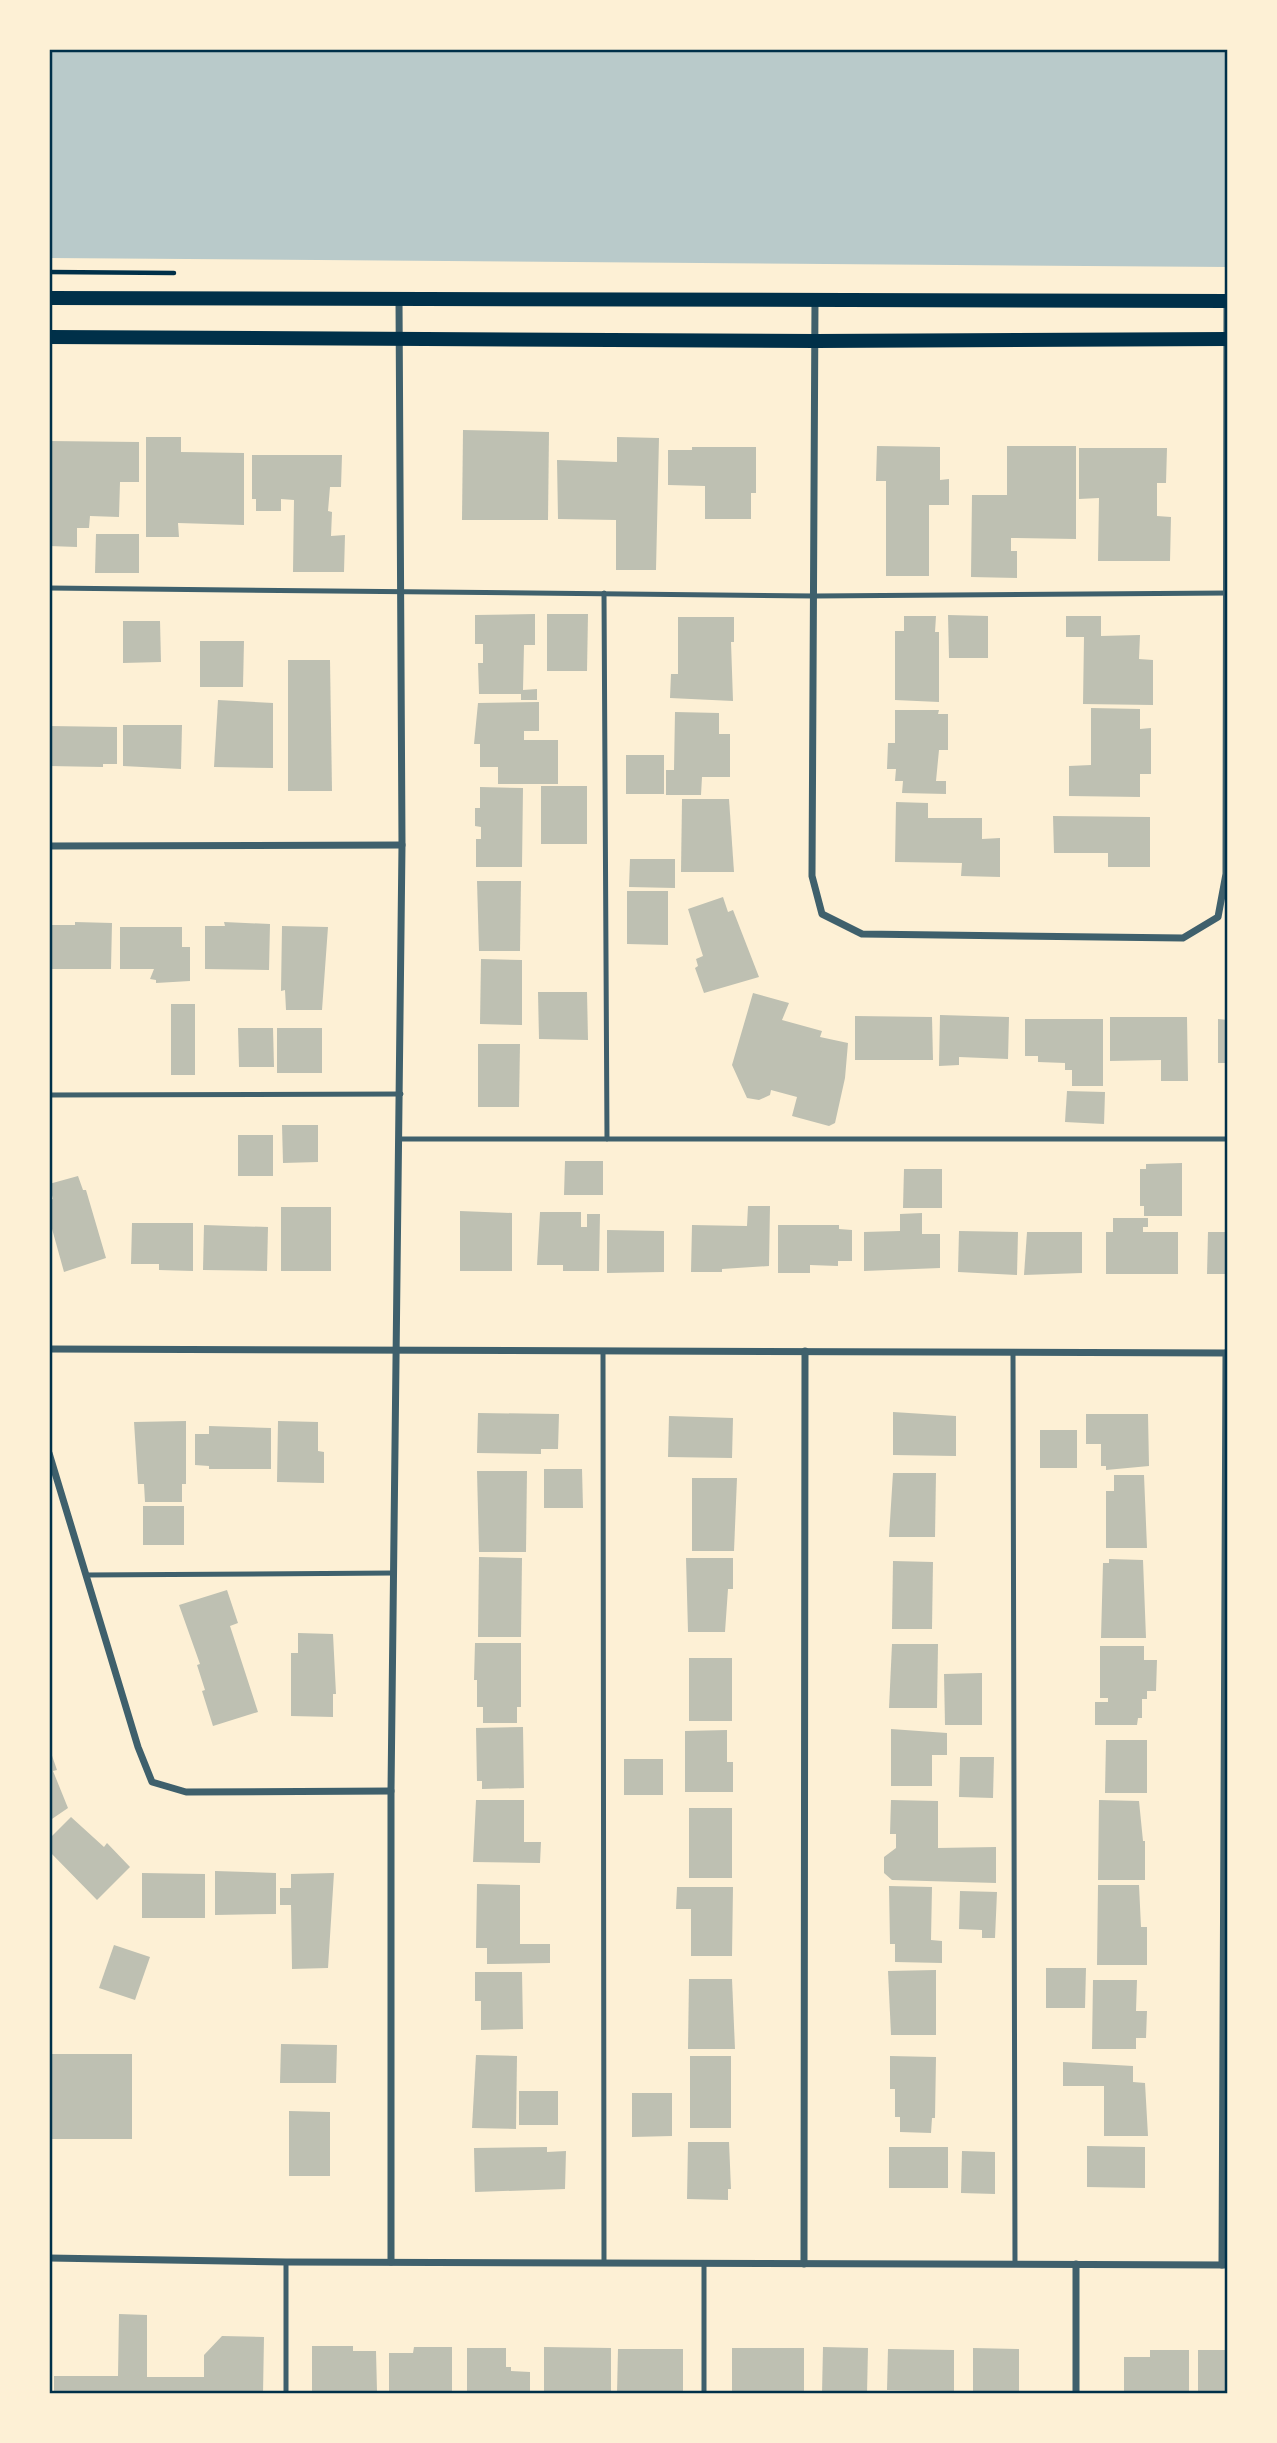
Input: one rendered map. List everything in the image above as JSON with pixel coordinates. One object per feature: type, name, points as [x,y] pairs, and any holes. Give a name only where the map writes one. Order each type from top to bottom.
[{"type":"main road","points":[[49,298],[1227,300]]},
{"type":"main road","points":[[49,337],[816,341],[1227,339]]},
{"type":"street","points":[[391,2263],[391,1791],[401,1139],[402,590],[399,299]]},
{"type":"street","points":[[816,300],[812,876],[822,914],[862,934],[1182,939],[1218,917],[1226,874],[1227,300]]},
{"type":"street","points":[[49,846],[402,845]]},
{"type":"street","points":[[49,1349],[1227,1353],[1225,2265],[391,2263],[49,2258]]},
{"type":"street","points":[[804,2263],[805,1350]]},
{"type":"street","points":[[49,1453],[138,1746],[152,1782],[186,1792],[391,1791]]},
{"type":"street","points":[[1076,2264],[1076,2394]]},
{"type":"lane","points":[[49,588],[815,596],[1228,593]]},
{"type":"lane","points":[[604,593],[607,1139]]},
{"type":"lane","points":[[49,1095],[401,1094]]},
{"type":"lane","points":[[401,1139],[1228,1139]]},
{"type":"lane","points":[[603,1350],[604,2263]]},
{"type":"lane","points":[[1013,1352],[1015,2264]]},
{"type":"lane","points":[[86,1575],[394,1573]]},
{"type":"lane","points":[[286,2262],[286,2394]]},
{"type":"lane","points":[[704,2263],[704,2394]]},
{"type":"shaded area","points":[[49,49],[1228,49],[1228,267],[49,258]]},
{"type":"building","points":[[463,430],[549,432],[548,520],[462,520]]},
{"type":"building","points":[[146,437],[181,437],[181,452],[244,453],[244,525],[178,523],[179,537],[146,537]]},
{"type":"building","points":[[617,437],[659,438],[656,570],[616,570],[616,520],[558,519],[557,460],[617,462]]},
{"type":"building","points":[[49,441],[139,442],[139,482],[120,482],[119,517],[90,516],[89,528],[77,528],[77,547],[49,546]]},
{"type":"building","points":[[877,446],[940,447],[940,480],[949,479],[949,505],[929,505],[929,576],[886,576],[886,481],[876,481]]},
{"type":"building","points":[[1007,446],[1076,446],[1076,539],[1011,538],[1011,551],[1017,551],[1017,578],[971,577],[972,495],[1007,495]]},
{"type":"building","points":[[692,447],[756,447],[756,493],[751,493],[751,519],[705,519],[705,486],[668,485],[668,450],[692,450]]},
{"type":"building","points":[[1079,448],[1167,448],[1166,483],[1157,483],[1157,516],[1171,517],[1170,561],[1098,561],[1099,498],[1079,499]]},
{"type":"building","points":[[252,455],[342,455],[341,487],[330,487],[328,511],[332,512],[331,536],[345,535],[344,572],[293,572],[294,500],[281,499],[281,511],[256,511],[256,499],[252,499]]},
{"type":"building","points":[[96,534],[139,534],[139,573],[95,573]]},
{"type":"building","points":[[535,614],[535,645],[524,645],[523,690],[537,689],[537,700],[521,700],[521,694],[479,694],[478,663],[483,663],[483,644],[475,644],[475,615]]},
{"type":"building","points":[[547,614],[588,614],[587,671],[547,671]]},
{"type":"building","points":[[948,615],[988,616],[988,658],[949,658]]},
{"type":"building","points":[[904,616],[936,616],[935,632],[939,632],[939,702],[895,700],[895,631],[904,631]]},
{"type":"building","points":[[1066,616],[1101,616],[1101,636],[1140,635],[1139,659],[1153,660],[1153,705],[1083,704],[1084,637],[1066,637]]},
{"type":"building","points":[[678,617],[734,617],[734,642],[731,642],[733,701],[670,698],[671,674],[678,674]]},
{"type":"building","points":[[123,621],[160,621],[161,662],[123,663]]},
{"type":"building","points":[[200,641],[244,641],[243,687],[200,687]]},
{"type":"building","points":[[288,660],[330,660],[332,791],[288,791]]},
{"type":"building","points":[[218,700],[273,703],[273,768],[214,767]]},
{"type":"building","points":[[539,702],[539,731],[524,731],[524,740],[558,740],[558,784],[498,784],[498,767],[480,767],[480,744],[474,744],[478,703]]},
{"type":"building","points":[[1091,708],[1140,709],[1140,729],[1151,728],[1151,774],[1140,774],[1140,797],[1069,796],[1069,766],[1091,765]]},
{"type":"building","points":[[895,710],[939,710],[938,714],[948,714],[948,750],[939,750],[936,781],[946,781],[946,794],[902,793],[903,781],[895,781],[896,769],[887,769],[888,743],[895,743]]},
{"type":"building","points":[[675,712],[719,713],[719,734],[730,734],[730,777],[702,777],[701,795],[666,795],[666,770],[674,770]]},
{"type":"building","points":[[123,725],[182,725],[181,769],[123,766]]},
{"type":"building","points":[[49,726],[117,727],[117,764],[103,764],[103,767],[49,766]]},
{"type":"building","points":[[626,755],[664,755],[664,794],[626,794]]},
{"type":"building","points":[[541,786],[587,786],[587,844],[541,844]]},
{"type":"building","points":[[480,787],[523,788],[522,867],[476,867],[476,839],[481,839],[481,827],[475,826],[475,808],[480,808]]},
{"type":"building","points":[[682,799],[729,799],[734,872],[681,872]]},
{"type":"building","points":[[896,802],[928,803],[928,818],[982,818],[982,839],[1000,838],[1000,877],[961,876],[962,863],[895,862]]},
{"type":"building","points":[[1053,816],[1150,817],[1150,867],[1108,867],[1108,853],[1054,853]]},
{"type":"building","points":[[630,859],[675,859],[675,888],[629,887]]},
{"type":"building","points":[[477,881],[521,881],[520,951],[479,951]]},
{"type":"building","points":[[627,891],[668,891],[668,945],[627,944]]},
{"type":"building","points":[[723,897],[728,912],[733,910],[759,977],[704,993],[695,968],[698,966],[696,959],[703,956],[688,909]]},
{"type":"building","points":[[75,922],[112,923],[111,969],[49,969],[49,925],[75,925]]},
{"type":"building","points":[[224,922],[270,924],[269,970],[205,969],[205,926],[225,926]]},
{"type":"building","points":[[282,926],[328,927],[322,1010],[286,1010],[285,990],[281,991]]},
{"type":"building","points":[[120,927],[182,927],[182,947],[190,947],[190,981],[156,983],[156,980],[150,979],[154,969],[120,969]]},
{"type":"building","points":[[481,959],[522,960],[522,1025],[480,1024]]},
{"type":"building","points":[[538,992],[587,992],[588,1040],[539,1039]]},
{"type":"building","points":[[753,993],[789,1003],[782,1020],[822,1031],[820,1037],[848,1043],[845,1078],[835,1123],[829,1126],[792,1116],[797,1097],[771,1090],[770,1095],[759,1100],[747,1098],[732,1065]]},
{"type":"building","points":[[171,1004],[195,1004],[195,1075],[171,1075]]},
{"type":"building","points":[[940,1015],[1009,1017],[1008,1059],[959,1057],[959,1065],[939,1066]]},
{"type":"building","points":[[855,1016],[932,1017],[933,1060],[855,1060]]},
{"type":"building","points":[[1110,1017],[1187,1017],[1188,1081],[1161,1081],[1161,1060],[1110,1061]]},
{"type":"building","points":[[1025,1019],[1103,1019],[1103,1086],[1072,1086],[1072,1070],[1065,1070],[1065,1063],[1038,1062],[1038,1056],[1025,1056]]},
{"type":"building","points":[[1218,1019],[1228,1020],[1228,1063],[1218,1063]]},
{"type":"building","points":[[238,1028],[273,1028],[274,1067],[239,1067]]},
{"type":"building","points":[[277,1028],[322,1028],[322,1073],[277,1073]]},
{"type":"building","points":[[478,1044],[520,1044],[519,1107],[478,1107]]},
{"type":"building","points":[[1067,1091],[1105,1092],[1104,1124],[1065,1122]]},
{"type":"building","points":[[282,1125],[318,1125],[318,1162],[283,1163]]},
{"type":"building","points":[[238,1135],[273,1135],[273,1176],[238,1176]]},
{"type":"building","points":[[565,1161],[603,1161],[603,1195],[564,1195]]},
{"type":"building","points":[[1182,1163],[1182,1216],[1144,1216],[1144,1206],[1140,1206],[1140,1169],[1146,1169],[1146,1164]]},
{"type":"building","points":[[904,1169],[942,1169],[942,1208],[903,1208]]},
{"type":"building","points":[[78,1176],[83,1190],[86,1190],[106,1258],[64,1272],[49,1218],[49,1200],[53,1199],[49,1184]]},
{"type":"building","points":[[748,1206],[770,1206],[769,1266],[722,1269],[722,1272],[691,1272],[692,1225],[747,1226]]},
{"type":"building","points":[[281,1207],[331,1207],[331,1271],[281,1271]]},
{"type":"building","points":[[460,1211],[512,1213],[512,1271],[460,1271]]},
{"type":"building","points":[[540,1212],[581,1212],[581,1227],[587,1227],[587,1214],[600,1214],[599,1271],[563,1271],[563,1265],[537,1265]]},
{"type":"building","points":[[922,1213],[922,1234],[940,1234],[940,1268],[864,1271],[864,1232],[900,1231],[900,1214]]},
{"type":"building","points":[[1113,1218],[1148,1218],[1148,1227],[1143,1227],[1143,1232],[1178,1232],[1178,1274],[1106,1274],[1106,1232],[1113,1232]]},
{"type":"building","points":[[132,1223],[193,1223],[193,1271],[159,1270],[159,1264],[131,1264]]},
{"type":"building","points":[[204,1225],[268,1227],[267,1271],[203,1270]]},
{"type":"building","points":[[778,1225],[839,1225],[839,1229],[852,1230],[852,1261],[838,1261],[838,1266],[810,1265],[810,1273],[778,1273]]},
{"type":"building","points":[[607,1230],[664,1231],[664,1272],[607,1273]]},
{"type":"building","points":[[959,1231],[1018,1232],[1017,1275],[958,1272]]},
{"type":"building","points":[[1027,1232],[1082,1232],[1082,1273],[1024,1275]]},
{"type":"building","points":[[1208,1232],[1228,1232],[1228,1274],[1207,1274]]},
{"type":"building","points":[[893,1412],[956,1416],[956,1456],[893,1455]]},
{"type":"building","points":[[478,1413],[559,1414],[558,1449],[541,1449],[541,1454],[477,1453]]},
{"type":"building","points":[[1086,1414],[1148,1414],[1149,1466],[1106,1470],[1106,1466],[1101,1466],[1101,1444],[1086,1444]]},
{"type":"building","points":[[669,1416],[733,1418],[732,1458],[668,1457]]},
{"type":"building","points":[[186,1421],[186,1484],[182,1484],[182,1502],[145,1502],[144,1484],[138,1484],[134,1422]]},
{"type":"building","points":[[278,1421],[318,1422],[318,1451],[324,1452],[324,1483],[277,1482]]},
{"type":"building","points":[[209,1426],[271,1428],[271,1469],[209,1469],[209,1466],[195,1465],[195,1434],[209,1434]]},
{"type":"building","points":[[1040,1430],[1077,1430],[1077,1468],[1040,1468]]},
{"type":"building","points":[[544,1469],[582,1469],[583,1508],[544,1508]]},
{"type":"building","points":[[477,1471],[527,1471],[526,1552],[479,1552]]},
{"type":"building","points":[[893,1473],[936,1473],[935,1537],[889,1537]]},
{"type":"building","points":[[1114,1475],[1144,1475],[1147,1548],[1106,1548],[1106,1491],[1114,1491]]},
{"type":"building","points":[[692,1478],[737,1478],[734,1551],[692,1551]]},
{"type":"building","points":[[143,1506],[184,1506],[184,1545],[143,1545]]},
{"type":"building","points":[[479,1557],[522,1558],[521,1637],[478,1637]]},
{"type":"building","points":[[686,1558],[733,1558],[733,1589],[728,1589],[725,1632],[688,1632]]},
{"type":"building","points":[[1109,1559],[1143,1560],[1146,1638],[1101,1638],[1103,1563],[1109,1563]]},
{"type":"building","points":[[893,1561],[933,1562],[932,1629],[892,1629]]},
{"type":"building","points":[[227,1590],[238,1623],[230,1626],[258,1712],[213,1726],[202,1691],[205,1690],[197,1665],[200,1664],[179,1605]]},
{"type":"building","points":[[298,1633],[333,1634],[336,1694],[333,1694],[333,1717],[291,1716],[291,1653],[298,1653]]},
{"type":"building","points":[[475,1643],[521,1643],[521,1707],[517,1707],[517,1723],[483,1723],[483,1707],[477,1707],[477,1680],[474,1680]]},
{"type":"building","points":[[892,1644],[938,1644],[937,1708],[889,1708]]},
{"type":"building","points":[[1100,1646],[1144,1646],[1144,1660],[1157,1660],[1156,1691],[1147,1691],[1147,1699],[1142,1699],[1142,1718],[1138,1718],[1137,1725],[1095,1725],[1095,1702],[1108,1702],[1108,1698],[1100,1698]]},
{"type":"building","points":[[689,1658],[732,1658],[732,1721],[689,1721]]},
{"type":"building","points":[[982,1673],[982,1725],[945,1725],[944,1674]]},
{"type":"building","points":[[523,1727],[524,1788],[482,1789],[482,1781],[477,1781],[476,1728]]},
{"type":"building","points":[[891,1729],[947,1733],[947,1755],[932,1755],[932,1786],[891,1786]]},
{"type":"building","points":[[727,1730],[727,1762],[733,1762],[733,1792],[685,1792],[685,1731]]},
{"type":"building","points":[[1106,1740],[1147,1740],[1147,1793],[1105,1793]]},
{"type":"building","points":[[49,1747],[57,1770],[53,1771],[68,1808],[49,1821]]},
{"type":"building","points":[[960,1757],[994,1757],[993,1798],[959,1797]]},
{"type":"building","points":[[624,1759],[663,1759],[663,1795],[624,1795]]},
{"type":"building","points":[[476,1800],[524,1800],[524,1842],[541,1842],[540,1863],[473,1862]]},
{"type":"building","points":[[891,1800],[938,1801],[938,1848],[996,1847],[996,1883],[892,1880],[884,1873],[884,1857],[896,1848],[896,1834],[890,1834]]},
{"type":"building","points":[[1099,1800],[1139,1801],[1145,1841],[1145,1880],[1098,1880]]},
{"type":"building","points":[[689,1808],[732,1808],[732,1878],[689,1878]]},
{"type":"building","points":[[71,1817],[104,1847],[107,1843],[130,1867],[97,1900],[49,1851],[49,1839]]},
{"type":"building","points":[[215,1871],[276,1873],[276,1914],[215,1915]]},
{"type":"building","points":[[142,1873],[205,1874],[205,1918],[142,1918]]},
{"type":"building","points":[[334,1873],[328,1968],[292,1969],[291,1905],[280,1905],[280,1888],[291,1888],[291,1874]]},
{"type":"building","points":[[477,1884],[520,1885],[520,1944],[550,1944],[550,1963],[487,1964],[487,1948],[476,1948]]},
{"type":"building","points":[[1098,1885],[1139,1885],[1141,1927],[1147,1927],[1147,1965],[1097,1965]]},
{"type":"building","points":[[889,1886],[932,1887],[931,1940],[942,1941],[942,1963],[895,1962],[895,1944],[890,1944]]},
{"type":"building","points":[[677,1887],[733,1887],[732,1956],[691,1956],[691,1909],[676,1909]]},
{"type":"building","points":[[960,1891],[997,1892],[995,1938],[982,1938],[982,1930],[959,1929]]},
{"type":"building","points":[[114,1945],[150,1957],[135,2000],[99,1988]]},
{"type":"building","points":[[1046,1968],[1086,1968],[1085,2008],[1046,2008]]},
{"type":"building","points":[[936,1970],[936,2035],[891,2035],[888,1971]]},
{"type":"building","points":[[475,1972],[522,1972],[523,2029],[481,2030],[481,2001],[475,2001]]},
{"type":"building","points":[[689,1979],[732,1979],[735,2049],[688,2049]]},
{"type":"building","points":[[1093,1980],[1137,1980],[1136,2011],[1147,2011],[1146,2038],[1136,2038],[1136,2049],[1092,2049]]},
{"type":"building","points":[[281,2044],[337,2045],[336,2083],[280,2083]]},
{"type":"building","points":[[49,2054],[132,2054],[132,2139],[49,2139]]},
{"type":"building","points":[[476,2055],[517,2056],[516,2129],[472,2128]]},
{"type":"building","points":[[690,2056],[731,2056],[731,2128],[690,2128]]},
{"type":"building","points":[[890,2056],[936,2057],[935,2118],[932,2118],[931,2133],[900,2132],[900,2117],[895,2117],[895,2089],[890,2089]]},
{"type":"building","points":[[1063,2062],[1133,2066],[1133,2082],[1145,2083],[1148,2136],[1104,2136],[1104,2086],[1063,2086]]},
{"type":"building","points":[[519,2091],[558,2091],[558,2125],[519,2125]]},
{"type":"building","points":[[632,2093],[672,2093],[672,2136],[632,2137]]},
{"type":"building","points":[[289,2111],[330,2112],[330,2176],[289,2176]]},
{"type":"building","points":[[688,2142],[729,2142],[731,2189],[728,2189],[728,2200],[687,2199]]},
{"type":"building","points":[[1087,2146],[1145,2147],[1145,2188],[1087,2187]]},
{"type":"building","points":[[547,2147],[547,2152],[566,2151],[565,2189],[475,2192],[474,2148]]},
{"type":"building","points":[[889,2147],[948,2147],[948,2188],[889,2188]]},
{"type":"building","points":[[962,2151],[995,2152],[995,2194],[961,2193]]},
{"type":"building","points":[[119,2314],[147,2315],[147,2377],[204,2377],[204,2355],[222,2336],[264,2337],[263,2394],[54,2394],[54,2376],[118,2376]]},
{"type":"building","points":[[312,2346],[353,2346],[353,2351],[376,2351],[377,2391],[312,2392]]},
{"type":"building","points":[[414,2347],[452,2347],[452,2392],[389,2392],[389,2353],[413,2353]]},
{"type":"building","points":[[544,2347],[611,2348],[611,2394],[544,2394]]},
{"type":"building","points":[[823,2347],[868,2348],[867,2394],[822,2394]]},
{"type":"building","points":[[467,2348],[506,2348],[506,2367],[511,2367],[511,2371],[530,2372],[530,2394],[467,2394]]},
{"type":"building","points":[[732,2348],[804,2348],[804,2394],[732,2394]]},
{"type":"building","points":[[973,2348],[1019,2349],[1019,2394],[973,2394]]},
{"type":"building","points":[[618,2349],[683,2349],[683,2394],[617,2394]]},
{"type":"building","points":[[888,2349],[954,2350],[954,2391],[887,2390]]},
{"type":"building","points":[[1150,2350],[1189,2350],[1189,2394],[1124,2394],[1124,2357],[1150,2357]]},
{"type":"building","points":[[1198,2350],[1228,2350],[1228,2394],[1198,2394]]}]
